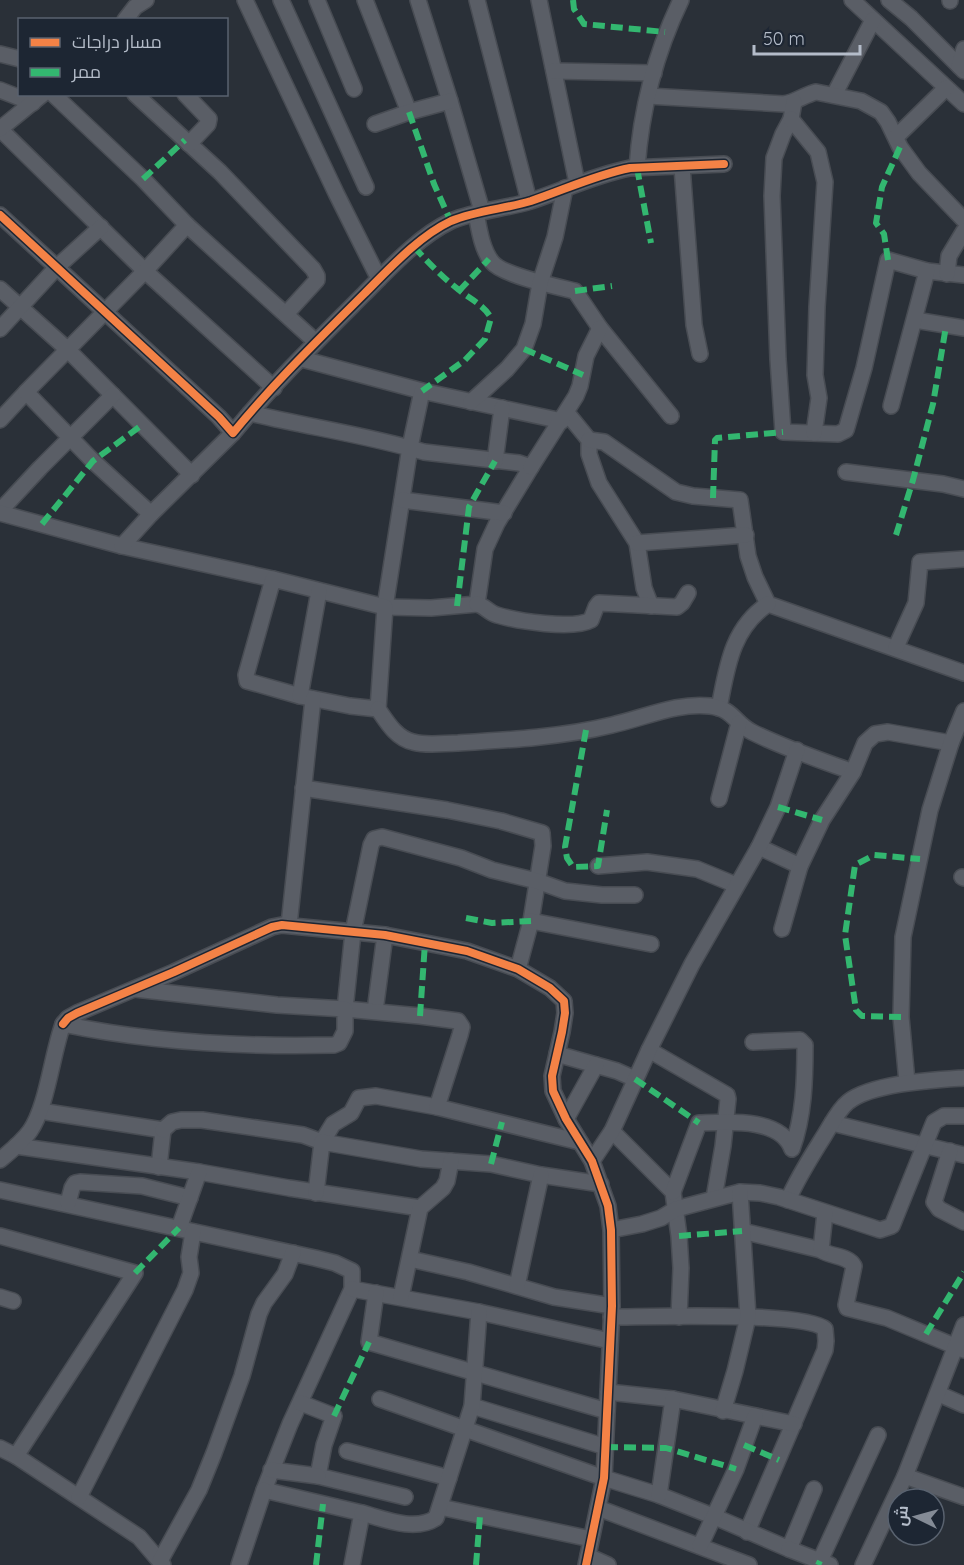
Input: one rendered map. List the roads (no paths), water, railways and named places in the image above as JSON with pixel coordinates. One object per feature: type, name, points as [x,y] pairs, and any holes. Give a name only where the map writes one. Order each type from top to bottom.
[{"type":"street","points":[[245,0],[379,279]]},
{"type":"street","points":[[281,0],[366,187]]},
{"type":"street","points":[[317,0],[354,89]]},
{"type":"street","points":[[365,0],[409,112]]},
{"type":"street","points":[[418,0],[450,101],[479,212],[486,251],[493,264],[540,283],[575,291],[600,328],[671,416]]},
{"type":"street","points":[[477,0],[529,201]]},
{"type":"street","points":[[471,402],[507,369],[524,349],[533,324],[540,283],[571,185],[554,71],[538,0]]},
{"type":"street","points":[[637,168],[639,141],[654,73],[665,32],[681,0]]},
{"type":"street","points":[[852,0],[964,104]]},
{"type":"street","points":[[889,0],[911,18],[961,68]]},
{"type":"street","points":[[126,18],[138,2]]},
{"type":"street","points":[[834,95],[873,20]]},
{"type":"street","points":[[961,68],[964,49]]},
{"type":"street","points":[[0,54],[18,58]]},
{"type":"street","points":[[554,71],[654,73]]},
{"type":"street","points":[[896,137],[946,88]]},
{"type":"street","points":[[0,90],[18,94]]},
{"type":"street","points":[[648,96],[777,104],[794,102],[816,92],[872,106],[881,112],[900,147],[919,172],[964,220]]},
{"type":"street","points":[[55,96],[143,179],[187,225],[316,342]]},
{"type":"street","points":[[137,96],[278,230],[316,273],[316,280],[286,314]]},
{"type":"street","points":[[187,96],[209,119],[208,124],[189,144]]},
{"type":"street","points":[[38,99],[0,129],[145,271],[274,388]]},
{"type":"street","points":[[375,124],[450,101]]},
{"type":"street","points":[[794,102],[791,119],[774,158],[772,196],[783,432],[838,434],[846,430],[864,368],[888,260],[927,271],[964,275]]},
{"type":"street","points":[[791,119],[818,152],[825,182],[816,318],[815,375],[819,398],[814,434]]},
{"type":"street","points":[[122,546],[379,279],[414,247],[439,229],[479,212],[529,201],[615,171],[724,164]]},
{"type":"street","points":[[682,167],[694,325],[700,354]]},
{"type":"street","points":[[0,215],[219,417],[233,433]]},
{"type":"street","points":[[0,420],[187,225]]},
{"type":"street","points":[[0,329],[57,267],[101,227]]},
{"type":"street","points":[[947,274],[949,256],[964,231]]},
{"type":"street","points":[[891,406],[927,271]]},
{"type":"street","points":[[0,289],[67,349],[192,475]]},
{"type":"street","points":[[915,320],[964,328]]},
{"type":"street","points":[[477,604],[482,556],[497,523],[564,417],[580,386],[586,356],[600,328]]},
{"type":"street","points":[[302,359],[471,402],[564,417],[589,440],[604,442],[676,492],[693,496],[741,500],[751,567],[768,604],[964,673]]},
{"type":"street","points":[[422,391],[410,447],[385,607],[378,709],[390,727],[412,742],[425,744],[477,742],[586,730],[682,707],[705,706],[729,712],[739,723],[759,735],[853,772]]},
{"type":"street","points":[[26,392],[93,461],[151,514]]},
{"type":"street","points":[[113,395],[0,512],[122,546],[273,579],[385,607],[431,609],[477,604],[496,615],[569,625],[591,620],[599,603],[677,607],[688,593]]},
{"type":"street","points":[[495,461],[502,408]]},
{"type":"street","points":[[250,413],[410,447],[424,452],[524,464],[531,467]]},
{"type":"street","points":[[589,440],[589,454],[599,483],[637,543],[644,588],[651,606]]},
{"type":"street","points":[[846,472],[943,484],[964,489]]},
{"type":"street","points":[[402,500],[504,513]]},
{"type":"street","points":[[637,543],[746,535]]},
{"type":"street","points":[[896,648],[916,603],[920,562],[964,559]]},
{"type":"street","points":[[273,579],[245,679],[258,686],[307,698],[378,709]]},
{"type":"street","points":[[289,925],[303,788],[307,698],[318,591]]},
{"type":"street","points":[[719,708],[731,654],[739,635],[754,614],[768,604]]},
{"type":"street","points":[[907,1082],[901,1017],[903,937],[930,810],[951,743],[964,711]]},
{"type":"street","points":[[719,799],[739,723]]},
{"type":"street","points":[[782,929],[800,866],[822,820],[853,772],[865,743],[880,733],[888,732],[951,743]]},
{"type":"street","points":[[592,1161],[612,1131],[692,964],[759,847],[778,807],[797,750]]},
{"type":"street","points":[[303,788],[447,810],[541,832],[544,837],[531,921],[518,969]]},
{"type":"street","points":[[63,1024],[119,1034],[238,1045],[334,1045],[339,1043],[345,1031],[353,932],[370,845],[378,837],[461,858],[492,870],[578,893],[635,895]]},
{"type":"street","points":[[759,847],[800,866]]},
{"type":"street","points":[[598,866],[647,862],[697,869],[736,885]]},
{"type":"street","points":[[531,921],[651,944]]},
{"type":"street","points":[[0,1160],[30,1131],[40,1111],[57,1039],[63,1024],[72,1016],[272,927],[289,925],[353,932],[467,951],[518,969],[550,988],[564,1001],[565,1013],[552,1084],[556,1099],[566,1119],[592,1161],[608,1206],[611,1230],[612,1311],[604,1478],[587,1561],[608,1565]]},
{"type":"street","points":[[375,1011],[385,936]]},
{"type":"street","points":[[134,989],[277,1005],[375,1011],[456,1020],[461,1024],[460,1035],[437,1107]]},
{"type":"street","points":[[753,1042],[800,1040],[805,1046],[802,1104],[792,1149]]},
{"type":"street","points":[[649,1050],[726,1093],[728,1099],[726,1122],[714,1198]]},
{"type":"street","points":[[557,1054],[636,1079]]},
{"type":"street","points":[[566,1119],[596,1065]]},
{"type":"street","points":[[788,1200],[800,1173],[832,1123],[850,1101],[907,1082],[964,1078]]},
{"type":"street","points":[[316,1192],[322,1142],[333,1124],[351,1113],[359,1098],[376,1096],[437,1107],[580,1142]]},
{"type":"street","points":[[40,1111],[163,1130]]},
{"type":"street","points":[[611,1230],[642,1224],[661,1218],[676,1209],[740,1192],[760,1192],[880,1230],[888,1229],[892,1226],[908,1182],[936,1120],[944,1116],[964,1116]]},
{"type":"street","points":[[159,1167],[163,1130],[172,1122],[202,1120],[303,1135],[322,1142],[421,1159],[491,1164],[541,1175],[601,1184]]},
{"type":"street","points":[[679,1317],[681,1268],[673,1192],[699,1123],[752,1123],[776,1132],[786,1138],[800,1173]]},
{"type":"street","points":[[832,1123],[957,1153],[934,1202],[939,1209],[964,1222]]},
{"type":"street","points":[[612,1131],[673,1192]]},
{"type":"street","points":[[16,1146],[199,1172],[420,1208]]},
{"type":"street","points":[[401,1297],[420,1208],[443,1188],[447,1181],[451,1161]]},
{"type":"street","points":[[79,1497],[185,1290],[191,1273],[186,1230],[190,1198],[199,1172]]},
{"type":"street","points":[[516,1286],[541,1175]]},
{"type":"street","points":[[68,1203],[72,1188],[75,1183],[80,1182],[142,1186],[190,1198]]},
{"type":"street","points":[[0,1190],[293,1253],[347,1267],[352,1271],[352,1289],[271,1470],[239,1565]]},
{"type":"street","points":[[723,1410],[748,1317],[740,1192]]},
{"type":"street","points":[[821,1250],[825,1213]]},
{"type":"street","points":[[742,1231],[821,1250],[851,1261],[854,1264],[847,1308],[887,1318],[960,1348]]},
{"type":"street","points":[[0,1236],[135,1273],[16,1456]]},
{"type":"street","points":[[0,1448],[16,1456],[140,1537],[162,1563],[199,1490],[214,1453],[242,1376],[259,1314],[264,1303],[285,1274],[293,1253]]},
{"type":"street","points":[[410,1259],[468,1272],[612,1311],[679,1317],[793,1319],[825,1329],[825,1350],[747,1532]]},
{"type":"street","points":[[352,1289],[479,1312],[610,1341]]},
{"type":"street","points":[[376,1293],[369,1342],[607,1411]]},
{"type":"street","points":[[264,1490],[406,1524],[429,1522],[436,1518],[472,1406],[479,1312]]},
{"type":"street","points":[[863,1565],[905,1476],[960,1348],[964,1325]]},
{"type":"street","points":[[608,1392],[673,1399],[794,1424]]},
{"type":"street","points":[[939,1394],[964,1405]]},
{"type":"street","points":[[380,1399],[604,1478],[659,1495],[825,1563],[878,1435]]},
{"type":"street","points":[[659,1495],[673,1399]]},
{"type":"street","points":[[301,1403],[334,1416],[324,1444],[318,1476]]},
{"type":"street","points":[[472,1406],[606,1447]]},
{"type":"street","points":[[700,1546],[736,1469],[754,1416]]},
{"type":"street","points":[[347,1451],[449,1478]]},
{"type":"street","points":[[271,1470],[318,1476],[405,1497]]},
{"type":"street","points":[[905,1476],[964,1497]]},
{"type":"street","points":[[789,1549],[814,1489]]},
{"type":"street","points":[[440,1507],[591,1539]]},
{"type":"street","points":[[598,1508],[749,1565]]},
{"type":"street","points":[[352,1565],[362,1513]]}]
